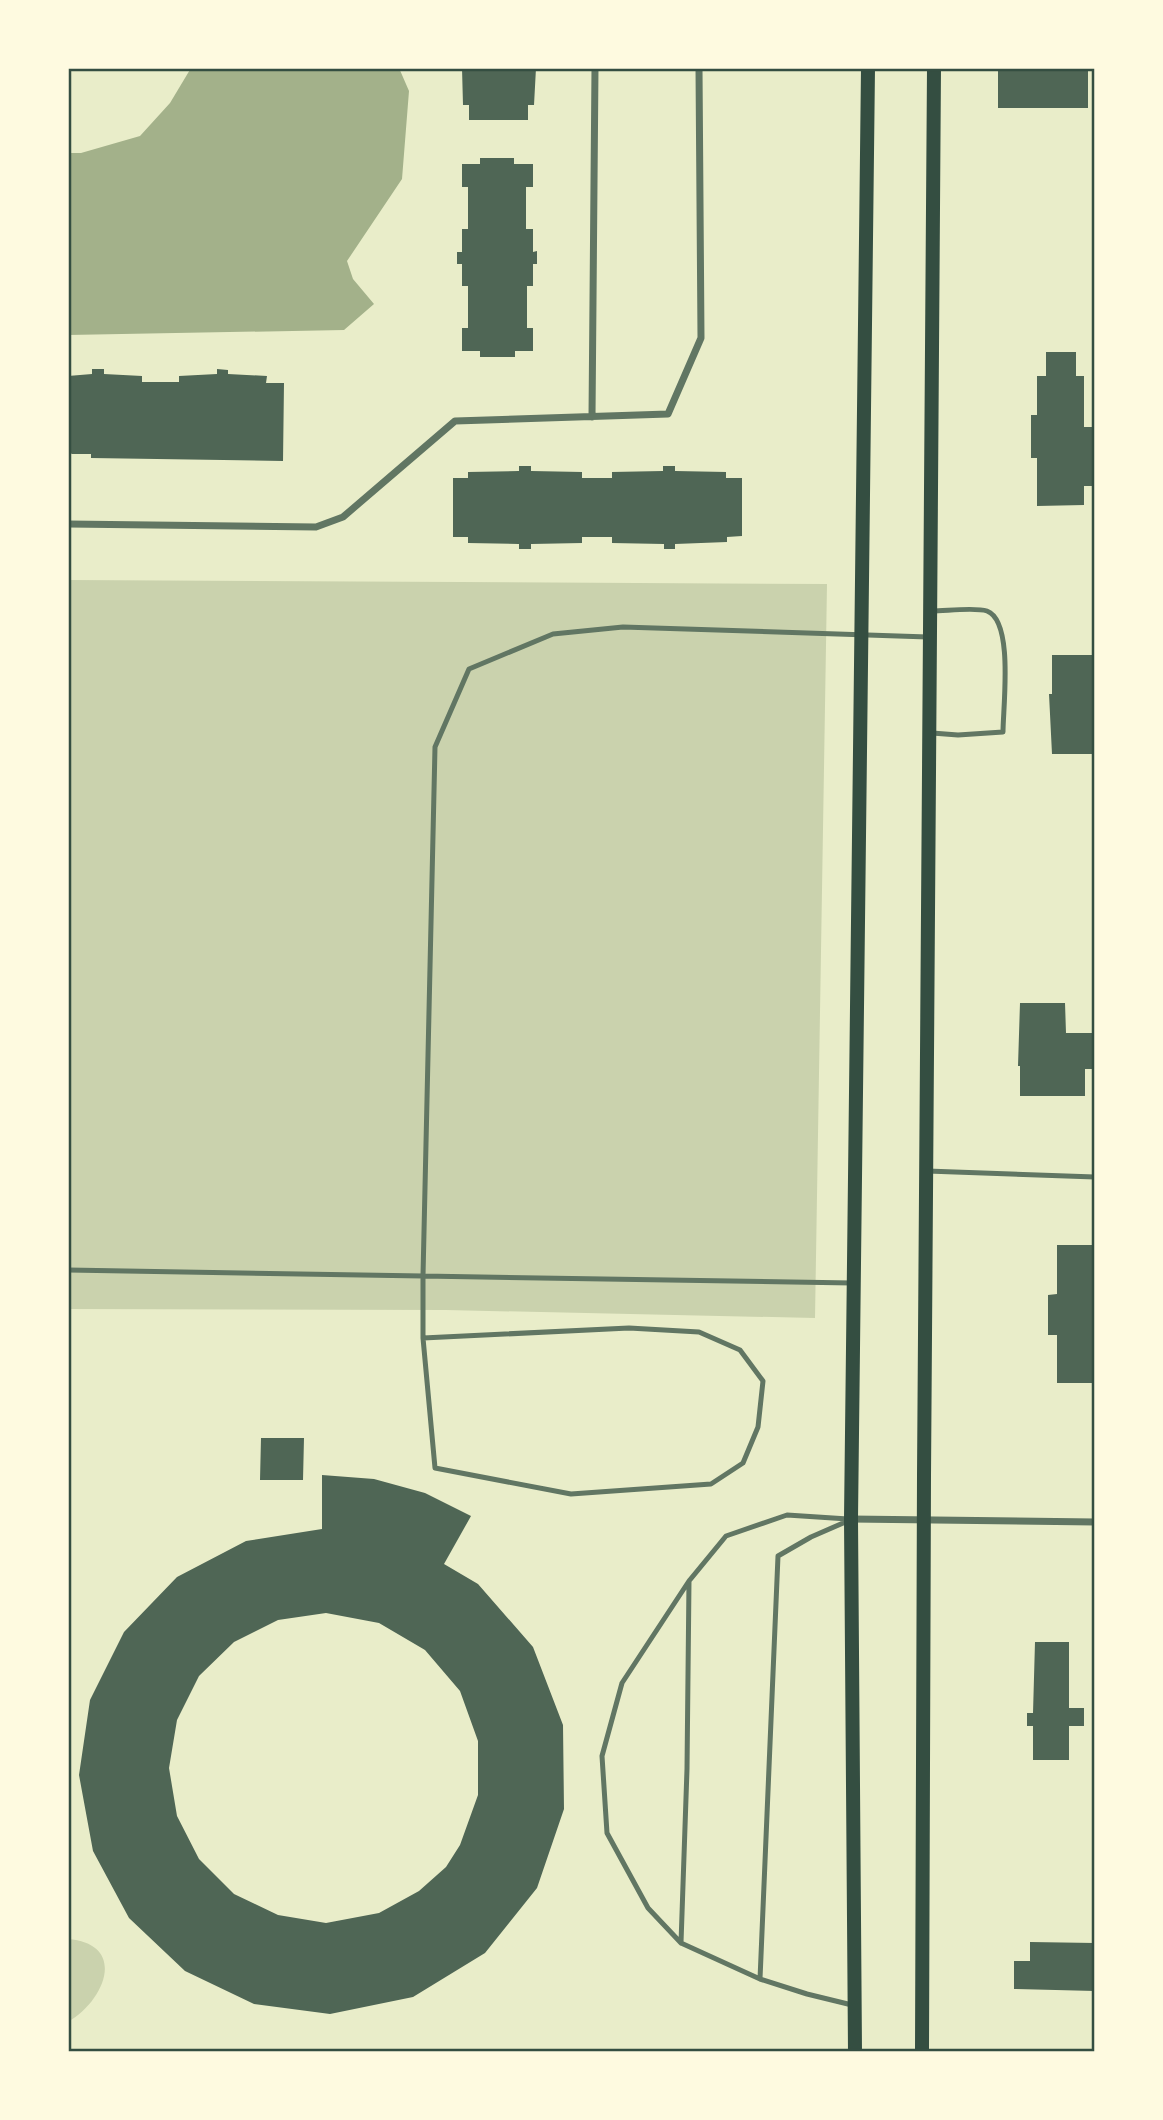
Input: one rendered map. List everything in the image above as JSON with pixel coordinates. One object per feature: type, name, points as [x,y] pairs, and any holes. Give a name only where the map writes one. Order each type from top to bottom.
[{"type":"main road","points":[[855,2052],[851,1519],[868,68]]},
{"type":"main road","points":[[922,2052],[934,68]]},
{"type":"street","points":[[592,416],[595,68]]},
{"type":"street","points":[[68,524],[316,527],[343,517],[455,421],[668,414],[701,338],[699,68]]},
{"type":"street","points":[[851,1519],[1095,1522]]},
{"type":"lane","points":[[929,733],[958,735],[1003,732],[1005,644],[997,618],[986,611],[930,611]]},
{"type":"lane","points":[[423,1338],[629,1328],[699,1332],[740,1350],[763,1381],[758,1427],[743,1463],[711,1484],[570,1494],[435,1468],[423,1338],[423,1276],[435,747],[470,669],[552,634],[624,626],[930,638]]},
{"type":"lane","points":[[927,1171],[1095,1177]]},
{"type":"lane","points":[[68,1270],[855,1283]]},
{"type":"lane","points":[[851,1519],[787,1515],[726,1536],[689,1581],[622,1683],[602,1756],[607,1833],[648,1908],[681,1943],[760,1979],[855,2005]]},
{"type":"lane","points":[[760,1979],[778,1556],[851,1519]]},
{"type":"lane","points":[[681,1943],[687,1769],[689,1581]]},
{"type":"shaded area","points":[[191,68],[399,68],[409,91],[402,179],[347,261],[353,279],[374,304],[344,330],[68,335],[68,153],[81,153],[140,136],[170,103]]},
{"type":"shaded area","points":[[68,580],[827,584],[815,1318],[446,1310],[68,1309]]},
{"type":"shaded area","points":[[68,1939],[87,1943],[99,1951],[104,1962],[104,1974],[92,2001],[68,2022]]},
{"type":"building","points":[[462,68],[536,68],[534,105],[528,105],[528,120],[469,120],[469,105],[463,105]]},
{"type":"building","points":[[998,68],[1088,68],[1088,108],[998,108]]},
{"type":"building","points":[[480,158],[514,158],[514,164],[533,164],[533,187],[526,187],[526,229],[533,229],[533,252],[537,251],[537,264],[533,264],[533,286],[527,286],[527,328],[533,328],[533,351],[515,351],[515,357],[480,357],[480,351],[462,351],[462,328],[468,328],[468,286],[462,286],[462,264],[457,264],[457,252],[462,252],[462,229],[468,229],[468,187],[462,187],[462,164],[480,164]]},
{"type":"building","points":[[1046,352],[1076,352],[1076,376],[1084,376],[1084,427],[1095,427],[1095,486],[1084,486],[1084,505],[1037,506],[1037,458],[1031,458],[1031,415],[1037,415],[1037,376],[1046,376]]},
{"type":"building","points":[[92,369],[104,369],[104,374],[142,376],[142,382],[179,382],[179,376],[217,374],[217,369],[228,370],[228,374],[267,376],[266,383],[284,383],[283,461],[91,458],[91,454],[72,454],[68,452],[68,376],[92,374]]},
{"type":"building","points":[[519,466],[531,466],[531,471],[582,472],[582,478],[612,478],[612,472],[663,471],[663,466],[675,466],[675,471],[726,472],[726,478],[742,478],[742,536],[727,537],[727,542],[675,544],[675,549],[664,549],[664,544],[612,543],[612,537],[582,537],[582,543],[531,544],[531,549],[519,549],[519,544],[468,543],[468,537],[453,537],[453,478],[468,478],[468,472],[519,471]]},
{"type":"building","points":[[1052,655],[1095,655],[1095,754],[1052,754],[1049,694],[1052,694]]},
{"type":"building","points":[[1020,1003],[1065,1003],[1066,1033],[1095,1033],[1095,1069],[1085,1069],[1085,1096],[1020,1096]]},
{"type":"building","points":[[1057,1245],[1095,1245],[1095,1383],[1057,1383],[1057,1335],[1048,1335],[1048,1295],[1057,1294]]},
{"type":"building","points":[[261,1438],[304,1438],[303,1480],[260,1480]]},
{"type":"building","points":[[322,1475],[374,1479],[425,1493],[471,1516],[444,1564],[478,1584],[533,1647],[563,1725],[564,1809],[537,1888],[485,1953],[413,1997],[330,2014],[254,2004],[185,1971],[129,1918],[93,1851],[79,1775],[90,1700],[124,1632],[177,1577],[246,1541],[322,1529]],"holes":[[[326,1613],[379,1623],[425,1650],[460,1691],[478,1741],[478,1795],[460,1845],[446,1867],[419,1891],[379,1913],[326,1923],[278,1915],[234,1894],[199,1859],[177,1816],[169,1768],[177,1720],[199,1676],[234,1642],[278,1620]]]},
{"type":"building","points":[[1035,1642],[1069,1642],[1069,1708],[1084,1708],[1084,1726],[1069,1726],[1069,1760],[1033,1760],[1033,1726],[1027,1726],[1027,1713],[1033,1713]]},
{"type":"building","points":[[1030,1942],[1095,1943],[1095,1991],[1014,1989],[1014,1961],[1030,1961]]}]
